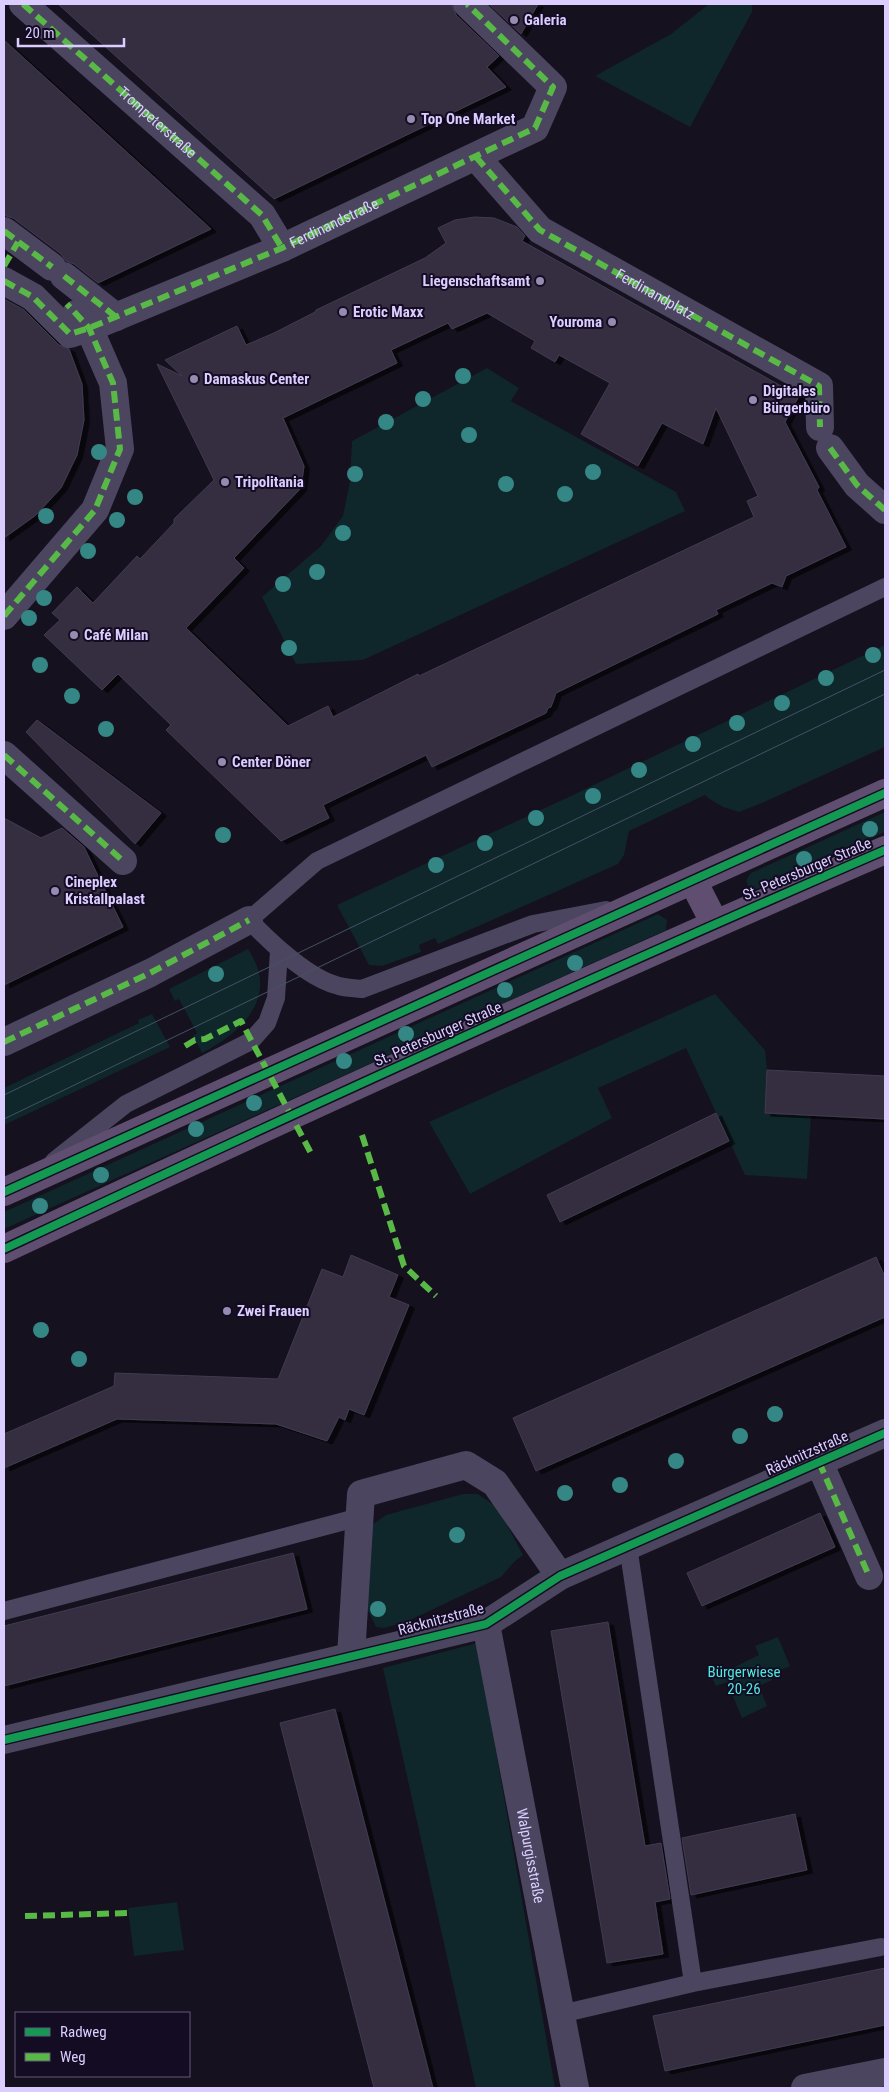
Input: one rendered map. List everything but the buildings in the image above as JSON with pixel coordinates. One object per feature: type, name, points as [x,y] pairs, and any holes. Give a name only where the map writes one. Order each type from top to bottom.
[{"type":"main road","points":[[16,1186],[885,794]]},
{"type":"main road","name":"St. Petersburger Straße","points":[[4,1249],[225,1146],[715,924],[885,850]]},
{"type":"main road","points":[[693,882],[715,924]]},
{"type":"street","name":"Trompeterstraße","points":[[23,4],[262,215],[282,248]]},
{"type":"street","name":"Ferdinandstraße","points":[[7,257],[33,297],[70,334],[89,328],[282,248],[535,128],[553,87],[467,4]]},
{"type":"street","name":"Ferdinandplatz","points":[[476,157],[540,230],[819,386],[825,438],[857,485],[885,510]]},
{"type":"street","points":[[7,257],[58,271],[116,317]]},
{"type":"street","points":[[4,616],[95,510],[120,448],[113,383],[89,328],[68,304]]},
{"type":"street","points":[[4,755],[123,861]]},
{"type":"street","points":[[4,1042],[150,973],[249,920]]},
{"type":"street","name":"Räcknitzstraße","points":[[4,1740],[486,1624],[560,1576],[885,1433]]},
{"type":"street","points":[[819,1462],[869,1576]]},
{"type":"street","points":[[351,1656],[361,1494],[466,1465],[494,1483],[560,1576]]},
{"type":"street","name":"Walpurgisstraße","points":[[486,1624],[575,2088]]},
{"type":"street","points":[[805,2088],[885,2072]]},
{"type":"lane","points":[[644,902],[533,924],[362,989],[338,986],[316,975],[279,951],[249,920],[317,861],[885,587]]},
{"type":"lane","points":[[16,1186],[126,1104],[251,1041],[267,1023],[276,998],[279,951]]},
{"type":"lane","points":[[4,1611],[360,1517]]},
{"type":"lane","points":[[628,1546],[693,1984]]},
{"type":"lane","points":[[561,2014],[693,1984],[882,1947]]},
{"type":"green space","points":[[709,4],[752,4],[752,12],[690,127],[595,76],[671,34]]},
{"type":"green space","points":[[487,368],[519,388],[511,401],[676,492],[685,511],[363,660],[296,664],[262,597],[321,546],[343,516],[350,481],[352,441]]},
{"type":"green space","points":[[885,645],[885,747],[739,812],[723,807],[705,795],[629,831],[624,855],[618,864],[438,944],[435,938],[419,945],[421,952],[382,966],[369,965],[337,905],[575,794]]},
{"type":"green space","points":[[885,812],[885,832],[756,889],[750,888],[747,884],[747,879],[751,873]]},
{"type":"green space","points":[[658,914],[667,920],[666,930],[4,1229],[4,1212]]},
{"type":"green space","points":[[248,949],[257,966],[260,982],[258,997],[252,1011],[231,1034],[202,1053],[193,1036],[197,1033],[179,999],[175,1001],[169,989]]},
{"type":"green space","points":[[715,994],[765,1050],[767,1070],[765,1113],[811,1115],[807,1179],[745,1175],[686,1048],[598,1088],[612,1118],[470,1194],[429,1122]]},
{"type":"green space","points":[[152,1014],[170,1047],[4,1125],[4,1088],[139,1023],[138,1020]]},
{"type":"green space","points":[[463,1494],[478,1494],[498,1508],[523,1555],[501,1577],[406,1622],[384,1628],[376,1627],[364,1602],[368,1536],[373,1524],[386,1515]]},
{"type":"green space","name":"Bürgerwiese 20-26","points":[[778,1637],[790,1666],[773,1674],[772,1680],[759,1686],[767,1706],[742,1718],[727,1682],[716,1686],[712,1678],[759,1655],[755,1646]]},
{"type":"green space","points":[[477,1643],[555,2088],[476,2088],[383,1668]]},
{"type":"green space","points":[[177,1902],[184,1950],[134,1956],[128,1908]]},
{"type":"tram line","points":[[4,1095],[885,670]]},
{"type":"tram line","points":[[4,1119],[885,694]]},
{"type":"marked path","points":[[23,4],[262,215],[282,248]]},
{"type":"marked path","points":[[4,281],[33,297],[70,334],[89,328],[282,248],[535,128],[553,87],[467,4]]},
{"type":"marked path","points":[[476,157],[540,230],[819,386],[820,427]]},
{"type":"marked path","points":[[4,231],[52,267]]},
{"type":"marked path","points":[[4,266],[18,242]]},
{"type":"marked path","points":[[64,276],[116,317]]},
{"type":"marked path","points":[[4,616],[95,510],[120,449],[113,383],[89,328],[67,304]]},
{"type":"marked path","points":[[830,448],[857,485],[885,510]]},
{"type":"marked path","points":[[4,755],[123,861]]},
{"type":"marked path","points":[[4,1042],[150,973],[249,920]]},
{"type":"marked path","points":[[185,1046],[195,1040],[205,1039],[241,1021],[313,1157]]},
{"type":"marked path","points":[[362,1135],[404,1266],[436,1296]]},
{"type":"marked path","points":[[819,1462],[869,1576]]},
{"type":"marked path","points":[[25,1916],[128,1913]]},
{"type":"cycle path","points":[[4,1192],[885,793]]},
{"type":"cycle path","points":[[4,1249],[443,1046],[885,850]]},
{"type":"cycle path","points":[[4,1740],[486,1624],[560,1576],[885,1433]]},
{"type":"place","name":"Galeria","points":[[514,20]]},
{"type":"place","name":"Top One Market","points":[[411,119]]},
{"type":"place","name":"Liegenschaftsamt","points":[[540,281]]},
{"type":"place","name":"Erotic Maxx","points":[[343,312]]},
{"type":"place","name":"Youroma","points":[[612,322]]},
{"type":"place","name":"Damaskus Center","points":[[194,379]]},
{"type":"place","name":"Digitales Bürgerbüro","points":[[753,400]]},
{"type":"place","name":"Tripolitania","points":[[225,482]]},
{"type":"place","name":"Café Milan","points":[[74,635]]},
{"type":"place","name":"Center Döner","points":[[222,762]]},
{"type":"place","name":"Cineplex Kristallpalast","points":[[55,891]]},
{"type":"place","name":"Zwei Frauen","points":[[227,1311]]}]
